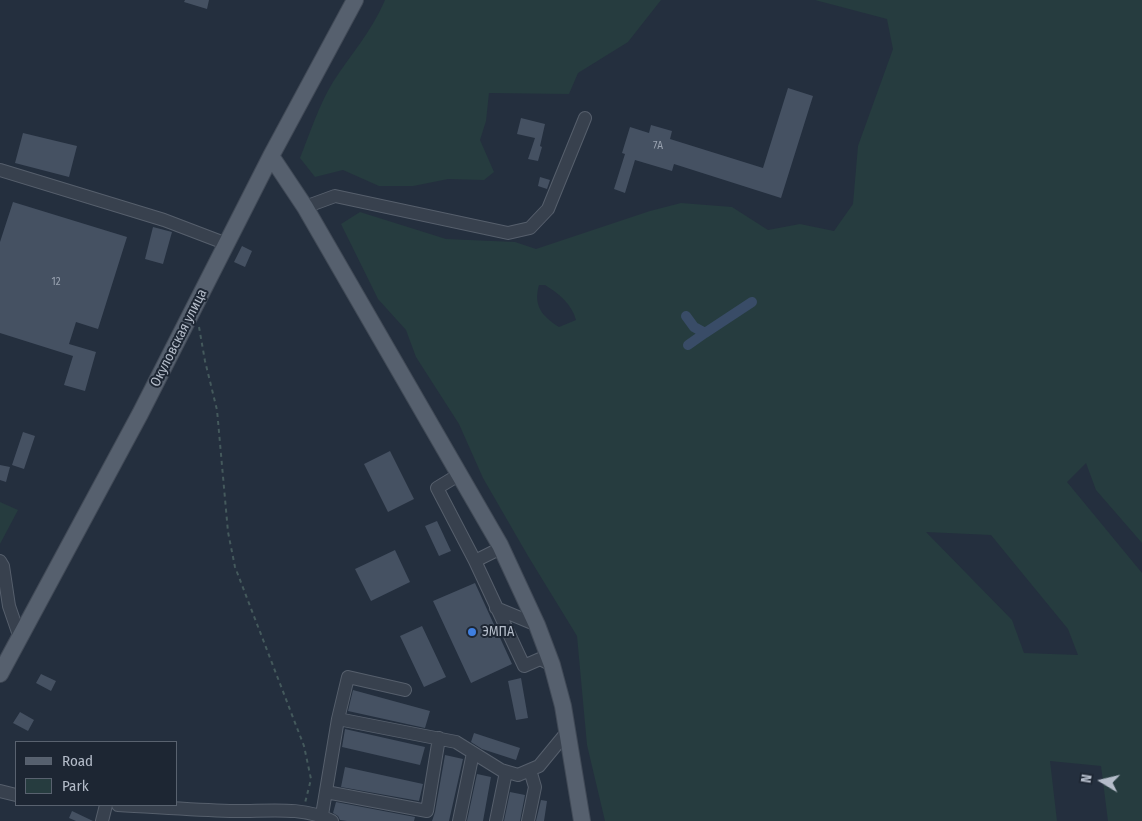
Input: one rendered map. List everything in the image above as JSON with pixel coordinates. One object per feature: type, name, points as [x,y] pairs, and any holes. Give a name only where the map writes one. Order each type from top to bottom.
[{"type":"main road","name":"Окуловская улица","points":[[0,674],[166,363],[271,156],[355,0]]},
{"type":"main road","points":[[271,156],[305,207],[501,548],[537,625],[552,665],[563,706],[582,821]]},
{"type":"street","points":[[305,207],[335,196],[508,233],[530,228],[548,209],[585,118]]},
{"type":"street","points":[[0,170],[164,220],[227,244]]},
{"type":"street","points":[[460,474],[437,488],[475,561],[524,666],[540,658],[552,665]]},
{"type":"street","points":[[475,561],[501,548]]},
{"type":"street","points":[[0,561],[3,566],[9,606],[20,638]]},
{"type":"street","points":[[496,608],[537,625]]},
{"type":"street","points":[[130,806],[253,816],[289,810],[323,818],[338,719],[348,677],[405,690]]},
{"type":"street","points":[[338,719],[456,742],[501,770],[518,775],[539,766],[567,732]]},
{"type":"street","points":[[326,792],[425,816],[439,738]]},
{"type":"street","points":[[459,821],[473,753]]},
{"type":"street","points":[[528,821],[535,787],[530,770]]},
{"type":"street","points":[[496,821],[506,772]]},
{"type":"street","points":[[0,791],[15,795]]},
{"type":"street","points":[[102,821],[106,806]]},
{"type":"path","points":[[199,326],[217,410],[228,532],[236,567],[304,746],[311,779],[303,812]]},
{"type":"green space","points":[[385,0],[661,0],[628,42],[578,73],[569,94],[489,93],[486,121],[480,140],[494,172],[484,180],[448,179],[413,186],[379,186],[343,170],[315,177],[300,158],[315,119],[333,82],[368,32]]},
{"type":"green space","points":[[815,0],[1142,0],[1142,543],[1096,490],[1086,463],[1067,482],[1142,573],[1142,821],[1108,821],[1101,766],[1050,761],[1057,821],[605,821],[587,745],[577,636],[483,478],[459,424],[416,357],[406,330],[378,299],[341,224],[360,212],[446,239],[515,242],[536,249],[650,211],[681,203],[732,207],[768,230],[800,224],[834,231],[853,204],[858,146],[893,49],[887,19]],"holes":[[[539,285],[545,285],[564,300],[576,320],[559,327],[548,319],[538,305],[537,292]],[[926,532],[991,535],[1068,629],[1078,655],[1024,653],[1012,620]]]},
{"type":"green space","points":[[0,502],[18,510],[0,544]]},
{"type":"building","points":[[185,0],[209,0],[207,9],[184,2]]},
{"type":"building","points":[[788,88],[813,96],[781,198],[674,164],[672,171],[635,160],[625,193],[614,189],[625,154],[622,153],[630,127],[649,133],[651,125],[672,131],[670,139],[763,168]]},
{"type":"building","points":[[521,118],[545,124],[538,161],[528,159],[535,138],[517,134]]},
{"type":"building","points":[[23,133],[77,146],[69,177],[15,163]]},
{"type":"building","points":[[540,177],[550,180],[547,189],[538,186]]},
{"type":"building","points":[[13,202],[127,237],[98,329],[76,322],[69,344],[96,352],[85,391],[64,385],[73,356],[0,333],[0,242]]},
{"type":"building","points":[[153,227],[172,232],[163,264],[145,259]]},
{"type":"building","points":[[242,246],[252,251],[245,267],[234,262]]},
{"type":"building","points":[[23,432],[35,436],[24,469],[12,465]]},
{"type":"building","points":[[390,451],[414,499],[388,512],[364,464]]},
{"type":"building","points":[[0,465],[10,467],[6,482],[0,480]]},
{"type":"building","points":[[437,521],[451,551],[439,556],[425,526]]},
{"type":"building","points":[[395,550],[410,582],[371,601],[355,569]]},
{"type":"building","name":"ЭМПА","points":[[475,583],[512,664],[471,683],[433,601]]},
{"type":"building","points":[[422,626],[446,677],[424,687],[400,636]]},
{"type":"building","points":[[41,674],[56,681],[51,691],[36,683]]},
{"type":"building","points":[[521,678],[528,718],[516,720],[508,681]]},
{"type":"building","points":[[353,690],[430,711],[425,728],[348,711]]},
{"type":"building","points":[[20,712],[34,720],[28,731],[13,723]]},
{"type":"building","points":[[345,729],[425,747],[420,765],[342,747]]},
{"type":"building","points":[[474,733],[520,748],[516,760],[482,749],[471,742]]},
{"type":"building","points":[[445,755],[463,759],[449,821],[432,821],[435,812]]},
{"type":"building","points":[[345,767],[423,784],[419,801],[341,787]]},
{"type":"building","points":[[477,774],[491,777],[483,821],[467,821]]},
{"type":"building","points":[[510,792],[525,795],[520,821],[504,821]]},
{"type":"building","points":[[541,800],[547,801],[544,821],[536,821]]},
{"type":"building","points":[[336,802],[415,817],[414,821],[340,820],[333,813]]},
{"type":"building","points":[[72,811],[93,821],[76,821],[69,818]]},
{"type":"waterway","points":[[686,316],[694,327],[705,333],[752,302]]},
{"type":"waterway","points":[[688,345],[705,333]]},
{"type":"place","name":"ЭМПА","points":[[472,632]]}]
